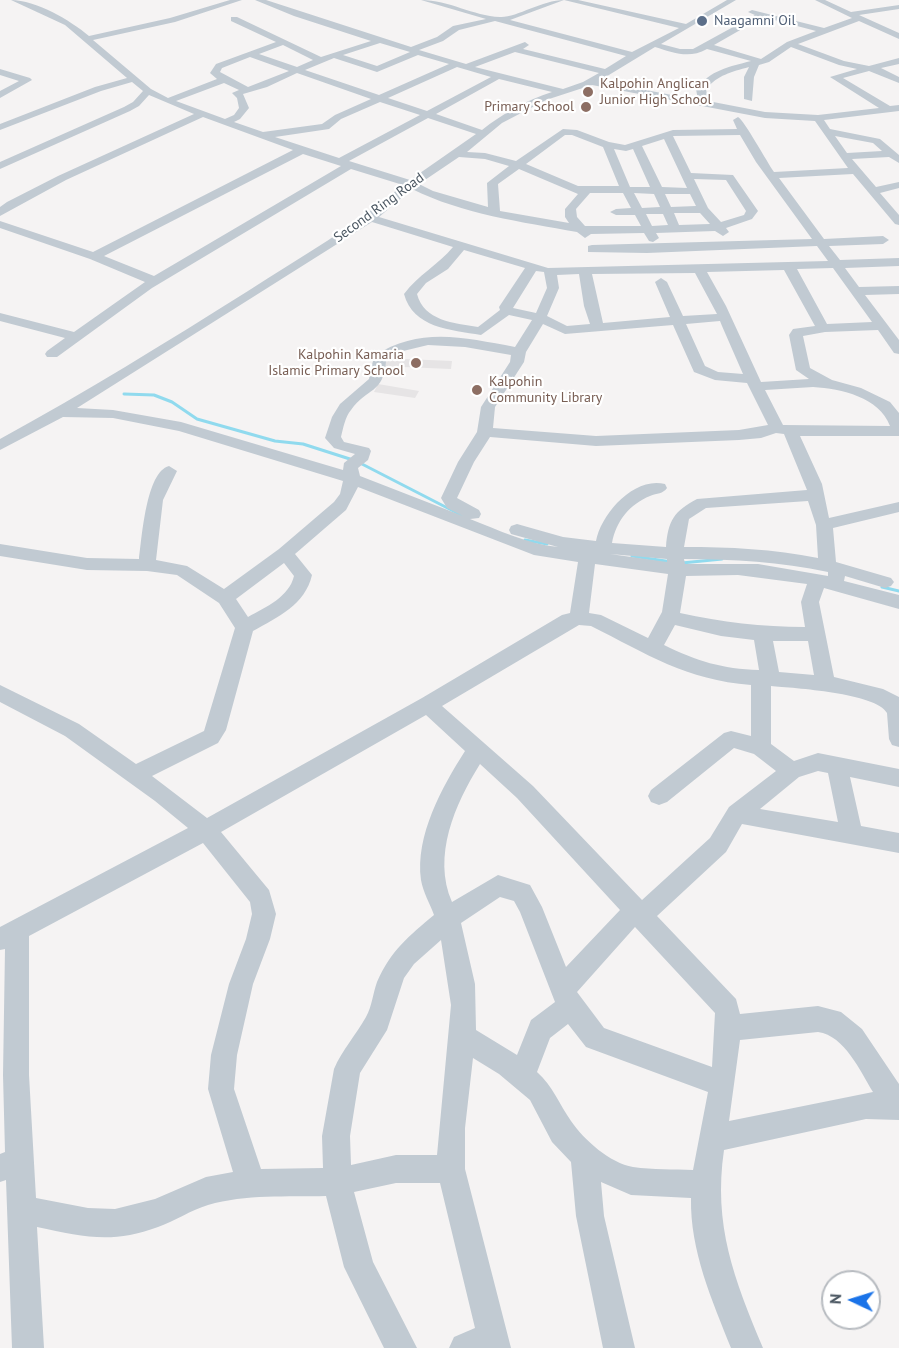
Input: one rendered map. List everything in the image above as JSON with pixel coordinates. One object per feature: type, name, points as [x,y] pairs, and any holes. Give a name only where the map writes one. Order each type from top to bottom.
[{"type":"street","points":[[209,0],[224,4]]},
{"type":"street","points":[[88,39],[172,20],[238,0]]},
{"type":"street","points":[[259,0],[379,41],[499,76],[562,91]]},
{"type":"street","points":[[274,6],[293,0]]},
{"type":"street","points":[[425,0],[633,55]]},
{"type":"street","points":[[333,56],[377,69],[440,39],[456,28],[500,19],[560,0]]},
{"type":"street","points":[[571,0],[687,27]]},
{"type":"street","points":[[604,9],[621,0]]},
{"type":"street","points":[[819,0],[899,36]]},
{"type":"street","points":[[21,1],[61,19],[88,39],[148,91],[167,100],[302,150],[494,213],[582,230],[719,227],[748,218],[752,211],[729,177],[687,176]]},
{"type":"street","name":"Second Ring Road","points":[[0,445],[60,412],[371,218],[411,184],[514,112],[562,91],[590,83],[609,73],[633,55],[721,8],[732,5]]},
{"type":"street","points":[[899,7],[855,16],[821,30],[758,62],[723,71],[712,77],[701,89],[704,100],[765,115],[818,118],[899,108]]},
{"type":"street","points":[[742,11],[763,14],[821,30]]},
{"type":"street","points":[[654,44],[684,53],[694,52],[763,14]]},
{"type":"street","points":[[234,19],[320,60]]},
{"type":"street","points":[[889,31],[899,30]]},
{"type":"street","points":[[264,136],[325,127],[338,117],[378,99],[462,65],[514,50],[552,34]]},
{"type":"street","points":[[225,122],[242,113],[244,108],[240,102],[242,98],[237,93],[264,85],[293,70],[320,60],[379,41]]},
{"type":"street","points":[[245,89],[224,80],[215,73],[219,66],[284,42]]},
{"type":"street","points":[[790,44],[842,63],[876,70],[899,80]]},
{"type":"street","points":[[708,46],[758,62]]},
{"type":"street","points":[[514,50],[609,73],[624,88]]},
{"type":"street","points":[[249,54],[482,133]]},
{"type":"street","points":[[888,109],[836,77],[899,61]]},
{"type":"street","points":[[749,99],[749,77],[758,62]]},
{"type":"street","points":[[590,70],[583,77],[590,83],[704,100],[860,112]]},
{"type":"street","points":[[0,72],[27,80],[0,95]]},
{"type":"street","points":[[52,354],[154,281],[427,115],[499,76]]},
{"type":"street","points":[[0,127],[98,89],[135,79]]},
{"type":"street","points":[[167,100],[224,80]]},
{"type":"street","points":[[0,166],[127,109],[136,104],[148,91]]},
{"type":"street","points":[[735,108],[742,132],[793,208],[838,264],[899,350]]},
{"type":"street","points":[[9,110],[28,115]]},
{"type":"street","points":[[0,213],[11,204],[62,178],[203,114]]},
{"type":"street","points":[[818,118],[856,171],[899,222]]},
{"type":"street","points":[[826,131],[870,139],[882,144],[897,157]]},
{"type":"street","points":[[494,213],[492,183],[562,132],[573,132],[607,145],[620,147],[637,146],[667,134],[742,132]]},
{"type":"street","points":[[667,134],[703,209],[719,227],[740,264]]},
{"type":"street","points":[[485,432],[596,441],[739,435],[782,430],[899,431],[889,410],[878,402],[844,386],[828,383],[753,383],[715,376],[699,369],[679,320],[657,276],[649,229],[627,190],[607,145]]},
{"type":"street","points":[[637,146],[665,210],[680,228],[697,257],[702,260],[788,266],[899,262]]},
{"type":"street","points":[[94,256],[302,150]]},
{"type":"street","points":[[457,154],[485,156],[540,171],[585,194],[572,205],[570,214],[592,249],[589,271],[591,306],[598,327]]},
{"type":"street","points":[[845,156],[897,157]]},
{"type":"street","points":[[771,175],[856,171]]},
{"type":"street","points":[[873,191],[899,185]]},
{"type":"street","points":[[575,189],[694,191]]},
{"type":"street","points":[[616,212],[703,209]]},
{"type":"street","points":[[371,218],[550,271],[589,271],[657,276],[740,264]]},
{"type":"street","points":[[0,224],[94,256],[154,281]]},
{"type":"street","points":[[592,249],[653,249],[883,240]]},
{"type":"street","points":[[461,246],[444,266],[422,280],[410,294],[411,303],[426,319],[485,330],[507,311],[506,307],[531,267]]},
{"type":"street","points":[[788,266],[823,327]]},
{"type":"street","points":[[699,269],[724,317],[753,383],[814,484],[818,511],[824,525],[832,575],[810,602],[814,634],[825,683]]},
{"type":"street","points":[[550,271],[553,288],[540,318],[519,352],[517,362],[488,407],[485,432],[466,462],[449,498],[453,504],[471,519],[563,543],[603,547],[676,563],[704,572],[735,569],[763,570],[885,582]]},
{"type":"street","points":[[857,291],[899,290]]},
{"type":"street","points":[[507,311],[540,318],[565,330],[724,317]]},
{"type":"street","points":[[0,317],[76,337]]},
{"type":"street","points":[[436,340],[449,325]]},
{"type":"street","points":[[828,383],[803,370],[796,335],[798,332],[816,331],[823,327],[881,326]]},
{"type":"street","points":[[225,598],[285,553],[340,506],[348,494],[355,467],[363,451],[339,445],[333,438],[343,408],[353,399],[368,392],[375,379],[379,359],[385,354],[416,341],[436,340],[519,352]]},
{"type":"street","points":[[60,412],[113,414],[181,427],[355,467],[540,551],[586,558],[676,563]]},
{"type":"street","points":[[147,565],[155,500],[169,471]]},
{"type":"street","points":[[603,547],[604,534],[613,515],[644,491],[659,488]]},
{"type":"street","points":[[650,649],[660,638],[670,617],[676,593],[676,563],[681,519],[687,510],[704,503],[816,495]]},
{"type":"street","points":[[824,525],[899,507]]},
{"type":"street","points":[[0,550],[87,564],[147,565],[181,570],[225,598],[245,627]]},
{"type":"street","points":[[135,774],[211,737],[216,730],[245,627],[293,597],[302,586],[303,575],[285,553]]},
{"type":"street","points":[[579,618],[586,558]]},
{"type":"street","points":[[832,575],[899,602]]},
{"type":"street","points":[[670,617],[721,629],[762,634],[814,634]]},
{"type":"street","points":[[28,1348],[22,1210],[10,1165],[9,935],[206,830],[429,705],[569,620],[579,618],[594,620],[650,649],[702,670],[723,675],[825,683],[891,697],[897,713],[899,734]]},
{"type":"street","points":[[761,747],[765,677],[762,634]]},
{"type":"street","points":[[0,693],[72,730],[135,774],[206,830],[261,898],[264,914],[239,994],[224,1055],[221,1089],[251,1183]]},
{"type":"street","points":[[429,705],[525,792],[727,1008],[728,1052],[706,1185],[708,1236],[720,1282],[747,1348]]},
{"type":"street","points":[[659,796],[732,739],[761,747],[772,758],[792,770]]},
{"type":"street","points":[[478,749],[461,773],[446,808],[432,866],[433,880],[448,918],[464,1004],[460,1076],[448,1139],[451,1169],[484,1344]]},
{"type":"street","points":[[522,1077],[540,1029],[639,912],[718,845],[736,814],[792,770],[818,762],[899,778]]},
{"type":"street","points":[[837,766],[852,836]]},
{"type":"street","points":[[736,814],[899,843]]},
{"type":"street","points":[[402,1348],[359,1266],[337,1182],[336,1137],[347,1069],[378,1021],[395,970],[405,956],[448,918],[498,886],[522,893],[531,908],[566,998],[595,1038],[721,1084]]},
{"type":"street","points":[[729,1028],[818,1019],[832,1021],[853,1038],[898,1106]]},
{"type":"street","points":[[463,1037],[539,1091],[562,1132],[584,1156],[605,1170],[631,1181],[706,1185]]},
{"type":"street","points":[[714,1138],[866,1105],[898,1106]]},
{"type":"street","points":[[584,1156],[590,1216],[619,1348]]},
{"type":"street","points":[[22,1210],[88,1223],[115,1224],[157,1213],[206,1191],[251,1183],[337,1182],[396,1169],[451,1169]]},
{"type":"shaded area","name":"Kalpohin Kamaria Islamic Primary School","points":[[382,358],[452,361],[451,369],[380,366]]},
{"type":"shaded area","points":[[378,384],[419,391],[415,398],[374,392]]},
{"type":"waterway","points":[[124,394],[154,395],[172,402],[197,419],[275,441],[303,444],[353,460]]},
{"type":"waterway","points":[[360,463],[465,517]]},
{"type":"waterway","points":[[525,540],[547,544]]},
{"type":"waterway","points":[[632,556],[672,562]]},
{"type":"waterway","points":[[682,563],[722,559]]},
{"type":"waterway","points":[[882,587],[899,591]]},
{"type":"place","name":"Naagamni Oil","points":[[702,21]]},
{"type":"place","name":"Kalpohin Anglican Junior High School","points":[[588,92]]},
{"type":"place","name":"Primary School","points":[[586,107]]},
{"type":"place","name":"Kalpohin Kamaria Islamic Primary School","points":[[416,363]]},
{"type":"place","name":"Kalpohin Community Library","points":[[477,390]]}]
